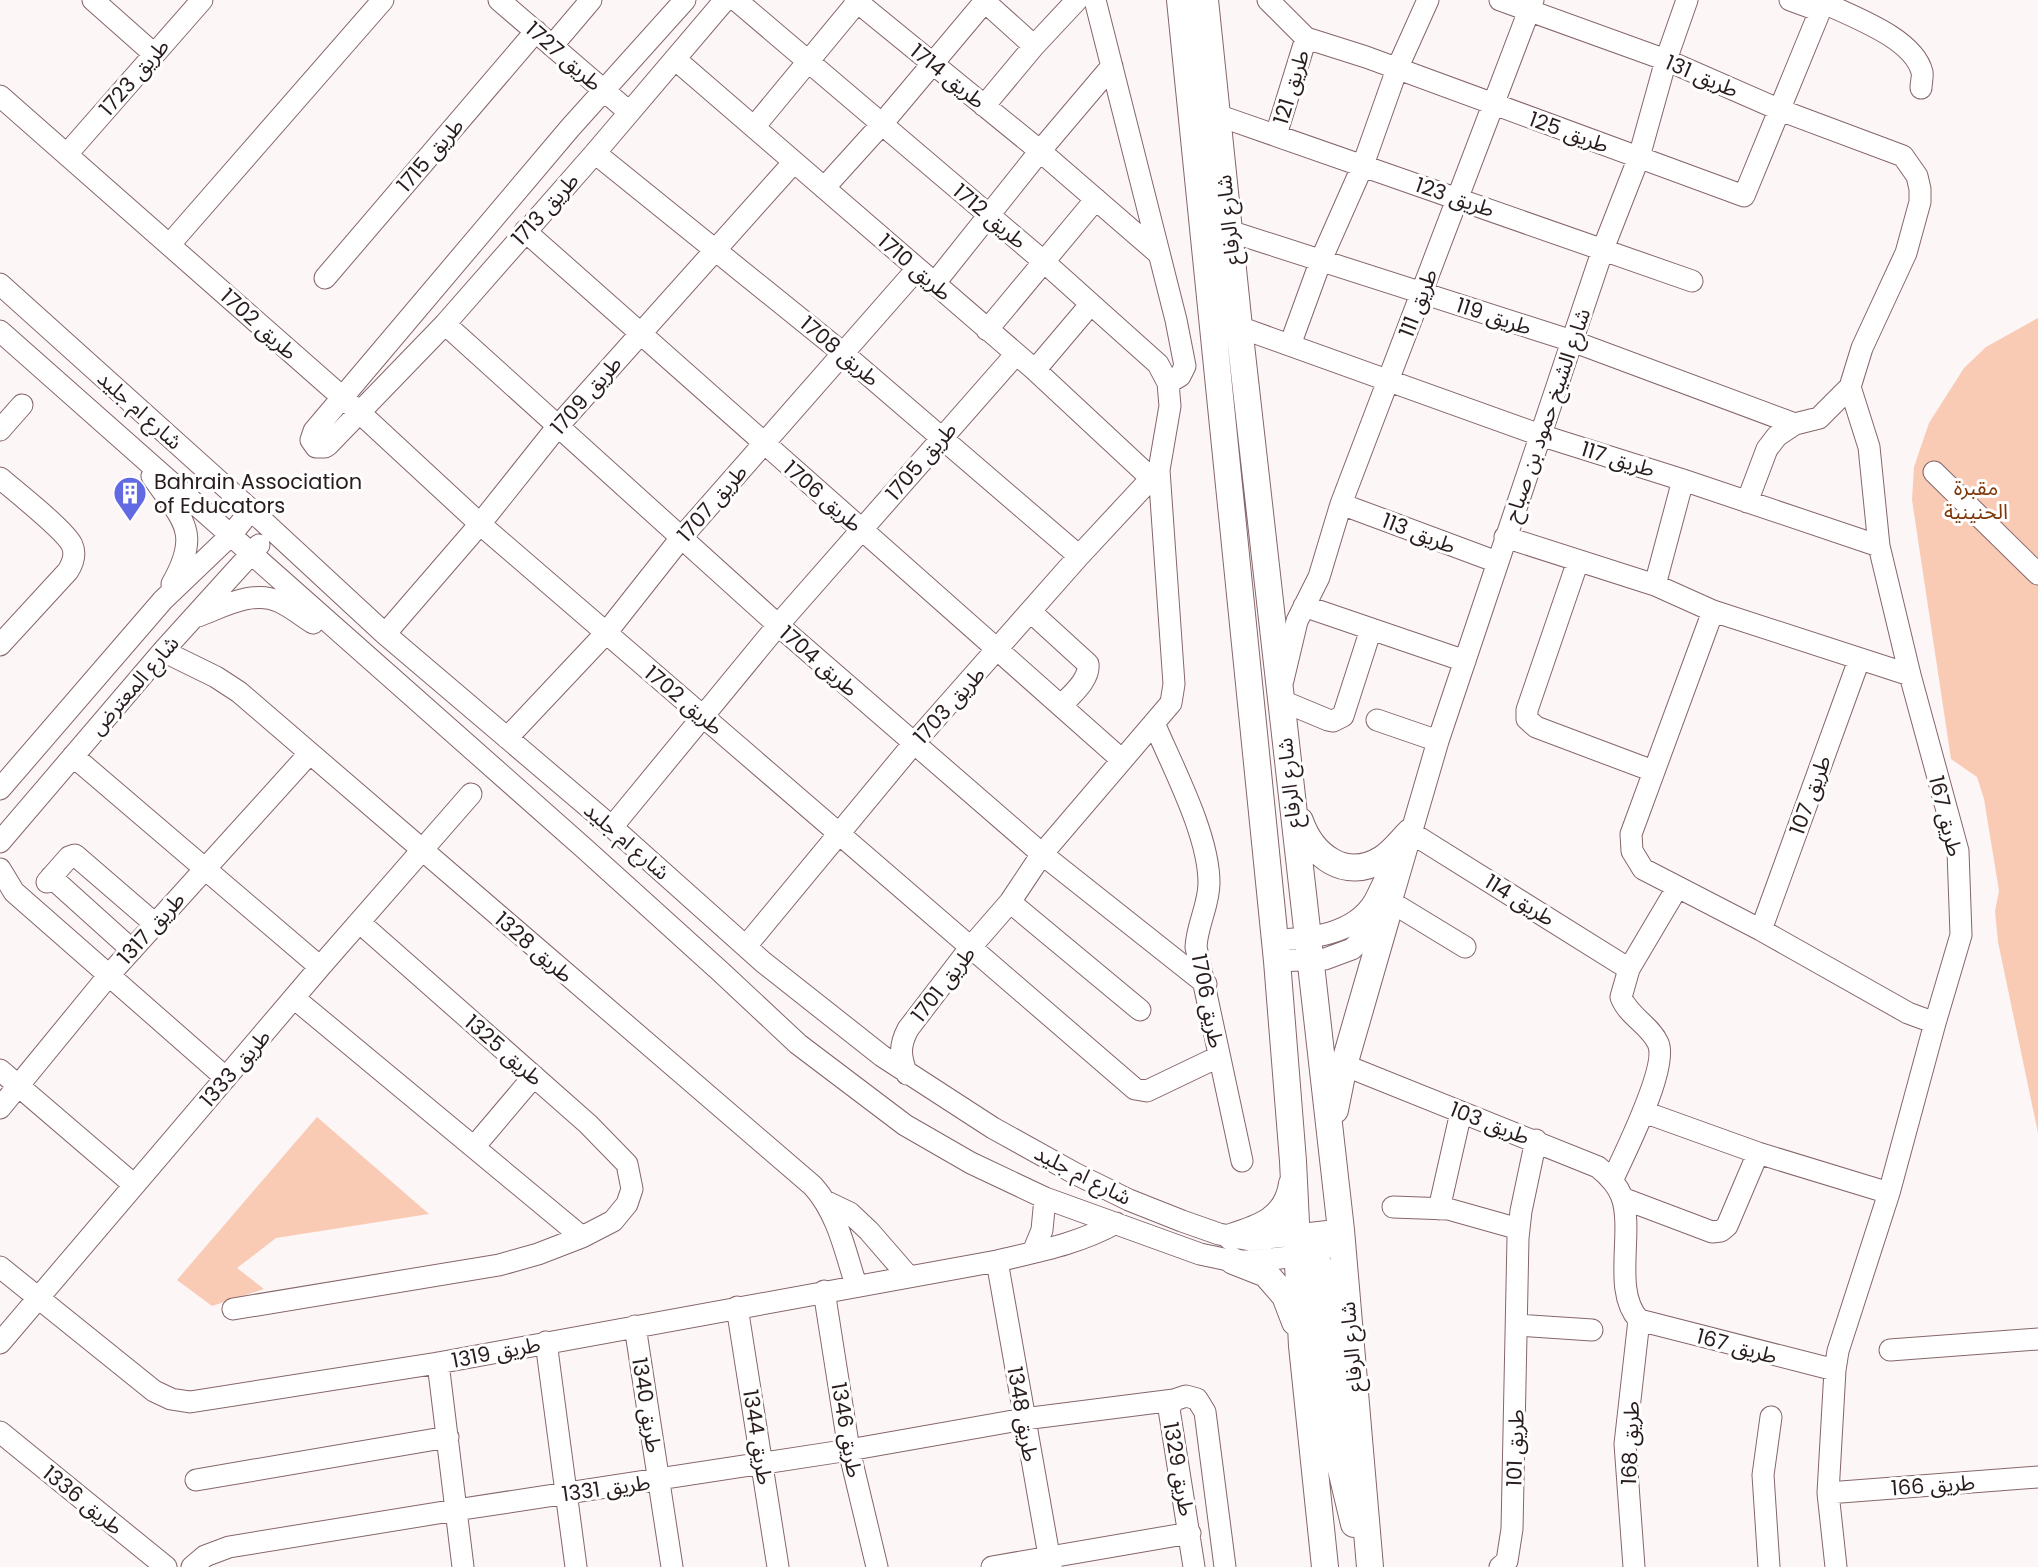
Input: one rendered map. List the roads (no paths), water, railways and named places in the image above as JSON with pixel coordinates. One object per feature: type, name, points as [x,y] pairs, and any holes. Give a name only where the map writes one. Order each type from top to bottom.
[{"type":"main road","name":"شارع الرفاع","points":[[1180,0],[1276,951],[1303,1248],[1302,1346],[1325,1567]]},
{"type":"main road","name":"شارع الرفاع","points":[[1205,0],[1238,327],[1342,1236],[1369,1567]]},
{"type":"main road","points":[[1290,794],[1309,842],[1329,860],[1342,865],[1355,867],[1381,859],[1410,832]]},
{"type":"main road","points":[[1331,1136],[1344,1065],[1391,902]]},
{"type":"main road","points":[[1293,1161],[1291,1188],[1282,1211],[1232,1249],[1266,1273],[1285,1296],[1302,1346]]},
{"type":"main road","points":[[1303,1248],[1320,1269],[1339,1461],[1348,1506],[1369,1567]]},
{"type":"street","points":[[93,0],[154,54]]},
{"type":"street","name":"طريق 1723","points":[[67,154],[202,0]]},
{"type":"street","points":[[170,244],[383,0]]},
{"type":"street","name":"طريق 1727","points":[[499,0],[629,111]]},
{"type":"street","points":[[552,46],[591,0]]},
{"type":"street","name":"طريق 1713","points":[[685,0],[561,138],[342,398],[311,435],[312,444],[325,447],[445,324],[725,0]]},
{"type":"street","name":"طريق 1712","points":[[736,0],[1043,261],[1158,364],[1168,383]]},
{"type":"street","points":[[984,106],[1077,0]]},
{"type":"street","points":[[1095,0],[1176,320],[1185,366],[1180,376],[1168,383],[1170,406],[1155,474]]},
{"type":"street","points":[[1290,345],[1321,260],[1363,165],[1397,69],[1428,0]]},
{"type":"street","name":"شارع الشيخ حمود بن صباح","points":[[1309,949],[1325,959],[1352,949],[1373,930],[1391,902],[1438,741],[1603,249],[1639,158],[1666,60],[1687,0]]},
{"type":"street","points":[[1790,0],[1820,4],[1898,40],[1922,72],[1921,88]]},
{"type":"street","points":[[754,127],[858,1]]},
{"type":"street","name":"طريق 1714","points":[[858,1],[1040,151],[1159,254]]},
{"type":"street","points":[[824,188],[881,125],[984,1],[1034,46]]},
{"type":"street","points":[[1279,3],[1306,38]]},
{"type":"street","name":"طريق 131","points":[[1517,3],[1666,60],[1780,110],[1903,156],[1917,176],[1920,202],[1906,253],[1862,348],[1850,387]]},
{"type":"street","name":"طريق 111","points":[[1280,696],[1297,621],[1319,577],[1341,504],[1493,105],[1517,3]]},
{"type":"street","points":[[1780,110],[1820,4]]},
{"type":"street","name":"طريق 1715","points":[[325,278],[536,32]]},
{"type":"street","name":"طريق 125","points":[[1306,38],[1744,196],[1780,110]]},
{"type":"street","name":"طريق 121","points":[[1276,135],[1306,38]]},
{"type":"street","name":"طريق 1710","points":[[675,59],[1155,474]]},
{"type":"street","points":[[934,284],[1112,66]]},
{"type":"street","name":"طريق 1702","points":[[0,96],[359,412],[480,524],[1135,1089],[1147,1091],[1218,1057]]},
{"type":"street","name":"طريق 123","points":[[1217,114],[1692,281]]},
{"type":"street","name":"طريق 1708","points":[[595,153],[844,354],[1079,556]]},
{"type":"street","name":"طريق 1709","points":[[385,634],[480,524],[558,426],[794,162]]},
{"type":"street","points":[[988,330],[1096,199]]},
{"type":"street","name":"طريق 119","points":[[1229,231],[1572,341],[1795,424]]},
{"type":"street","name":"طريق 1706","points":[[525,232],[1122,760]]},
{"type":"street","name":"طريق 1707","points":[[507,738],[606,633],[681,538],[917,269]]},
{"type":"street","name":"شارع ام جليد","points":[[0,284],[385,634],[833,1019],[908,1074],[993,1128],[1076,1174],[1182,1222],[1232,1249]]},
{"type":"street","points":[[1035,370],[1090,305]]},
{"type":"street","name":"طريق 1704","points":[[445,324],[778,625],[914,743],[1042,854],[1206,984]]},
{"type":"street","name":"طريق 117","points":[[1238,327],[1540,435],[1879,546]]},
{"type":"street","name":"شارع ام جليد","points":[[0,331],[702,954],[797,1044],[905,1125],[971,1163],[1045,1198],[1200,1254],[1232,1249],[1303,1248],[1342,1236]]},
{"type":"street","name":"طريق 1705","points":[[612,827],[778,625],[1016,354]]},
{"type":"street","points":[[1747,502],[1767,449],[1777,436],[1795,424],[1819,418],[1850,387]]},
{"type":"street","name":"طريق 167","points":[[1836,1567],[1828,1493],[1838,1351],[1889,1193],[1961,935],[1958,852],[1910,675],[1879,546],[1869,447],[1850,387]]},
{"type":"street","points":[[0,430],[22,405]]},
{"type":"street","points":[[131,446],[187,528],[186,555],[163,600]]},
{"type":"street","points":[[1934,472],[2038,574]]},
{"type":"street","name":"طريق 1703","points":[[746,946],[914,743],[1155,474]]},
{"type":"street","name":"طريق 1701","points":[[908,1074],[900,1051],[902,1040],[970,948],[1010,902],[1042,854],[1171,703],[1174,684],[1155,474]]},
{"type":"street","points":[[0,478],[64,534],[73,547],[74,556],[68,571],[0,645]]},
{"type":"street","points":[[1655,585],[1682,480]]},
{"type":"street","name":"طريق 113","points":[[1341,504],[1497,562]]},
{"type":"street","name":"شارع المعترض","points":[[0,789],[163,600],[231,535],[251,510]]},
{"type":"street","name":"شارع المعترض","points":[[0,842],[163,651],[273,531]]},
{"type":"street","points":[[1505,537],[1655,585],[1713,611],[1910,675]]},
{"type":"street","points":[[1578,561],[1527,710],[1527,719],[1536,727],[1653,771]]},
{"type":"street","points":[[193,618],[251,597],[265,597],[280,602],[367,657]]},
{"type":"street","points":[[1304,606],[1465,662]]},
{"type":"street","points":[[1713,611],[1631,834],[1632,851],[1643,869],[1761,930],[1908,1013],[1935,1023]]},
{"type":"street","points":[[1031,612],[1088,664],[1088,673],[1061,706]]},
{"type":"street","points":[[1280,696],[1328,720],[1333,721],[1343,716],[1371,629]]},
{"type":"street","name":"طريق 1328","points":[[163,651],[228,684],[813,1186],[835,1219],[856,1285]]},
{"type":"street","name":"طريق 107","points":[[1761,930],[1859,660]]},
{"type":"street","points":[[1377,720],[1438,741]]},
{"type":"street","name":"طريق 1706","points":[[1154,723],[1192,815],[1206,861],[1209,884],[1196,947],[1242,1161]]},
{"type":"street","name":"طريق 1317","points":[[0,1108],[109,975],[309,754]]},
{"type":"street","points":[[73,756],[320,967]]},
{"type":"street","name":"طريق 1333","points":[[0,1343],[133,1184],[471,794]]},
{"type":"street","name":"شارع الشيخ حمود بن صباح","points":[[1276,951],[1309,949],[1365,913],[1373,903],[1410,832]]},
{"type":"street","name":"طريق 114","points":[[1410,832],[1629,969]]},
{"type":"street","points":[[132,950],[49,880],[69,857],[75,855],[155,925]]},
{"type":"street","points":[[0,869],[14,892],[226,1078]]},
{"type":"street","points":[[1639,1320],[1628,1303],[1626,1235],[1618,1189],[1661,1054],[1658,1042],[1627,1009],[1621,997],[1629,969],[1677,888]]},
{"type":"street","points":[[1010,902],[1140,1010]]},
{"type":"street","points":[[1391,902],[1465,947]]},
{"type":"street","name":"طريق 1325","points":[[359,922],[588,1124],[627,1164],[632,1189],[628,1205],[613,1221],[582,1237]]},
{"type":"street","points":[[233,1309],[499,1265],[582,1237],[294,998]]},
{"type":"street","name":"طريق 103","points":[[1344,1065],[1598,1167],[1618,1189],[1712,1232],[1721,1231],[1727,1226],[1758,1153]]},
{"type":"street","points":[[0,1070],[133,1184]]},
{"type":"street","points":[[474,1147],[534,1076]]},
{"type":"street","points":[[1439,1209],[1461,1112]]},
{"type":"street","points":[[1644,1112],[1758,1153],[1889,1193]]},
{"type":"street","name":"طريق 101","points":[[1500,1567],[1507,1561],[1512,1529],[1519,1229],[1536,1140]]},
{"type":"street","points":[[1033,1252],[1042,1230],[1045,1198]]},
{"type":"street","points":[[825,1201],[850,1213],[908,1276]]},
{"type":"street","points":[[1393,1207],[1448,1209],[1519,1229]]},
{"type":"street","name":"طريق 1319","points":[[0,1267],[154,1391],[180,1401],[438,1363],[997,1261],[1081,1240],[1116,1223]]},
{"type":"street","name":"طريق 1348","points":[[997,1261],[1050,1562]]},
{"type":"street","name":"طريق 1346","points":[[824,1291],[849,1450],[877,1567]]},
{"type":"street","name":"طريق 1344","points":[[737,1307],[778,1567]]},
{"type":"street","name":"طريق 167","points":[[1639,1320],[1835,1370]]},
{"type":"street","name":"طريق 168","points":[[1634,1567],[1625,1444],[1639,1320]]},
{"type":"street","points":[[1517,1325],[1592,1330]]},
{"type":"street","name":"طريق 1340","points":[[635,1326],[672,1567]]},
{"type":"street","points":[[1889,1350],[2038,1339]]},
{"type":"street","points":[[546,1342],[576,1567]]},
{"type":"street","points":[[438,1363],[463,1567]]},
{"type":"street","name":"طريق 1329","points":[[1194,1567],[1169,1409],[1174,1400],[1185,1396],[1197,1399],[1205,1412],[1225,1567]]},
{"type":"street","name":"طريق 1331","points":[[192,1567],[205,1556],[229,1547],[849,1450],[1024,1419],[1174,1400]]},
{"type":"street","points":[[1769,1567],[1763,1475],[1771,1417]]},
{"type":"street","name":"طريق 1336","points":[[0,1432],[166,1567]]},
{"type":"street","points":[[196,1480],[448,1437]]},
{"type":"street","name":"طريق 166","points":[[1828,1493],[2038,1477]]},
{"type":"street","points":[[992,1567],[1050,1562],[1190,1534]]},
{"type":"place","name":"Bahrain Association of Educators","points":[[130,523]]},
{"type":"park label","name":"مقبرة الحنينية","points":[[1976,499]]}]
